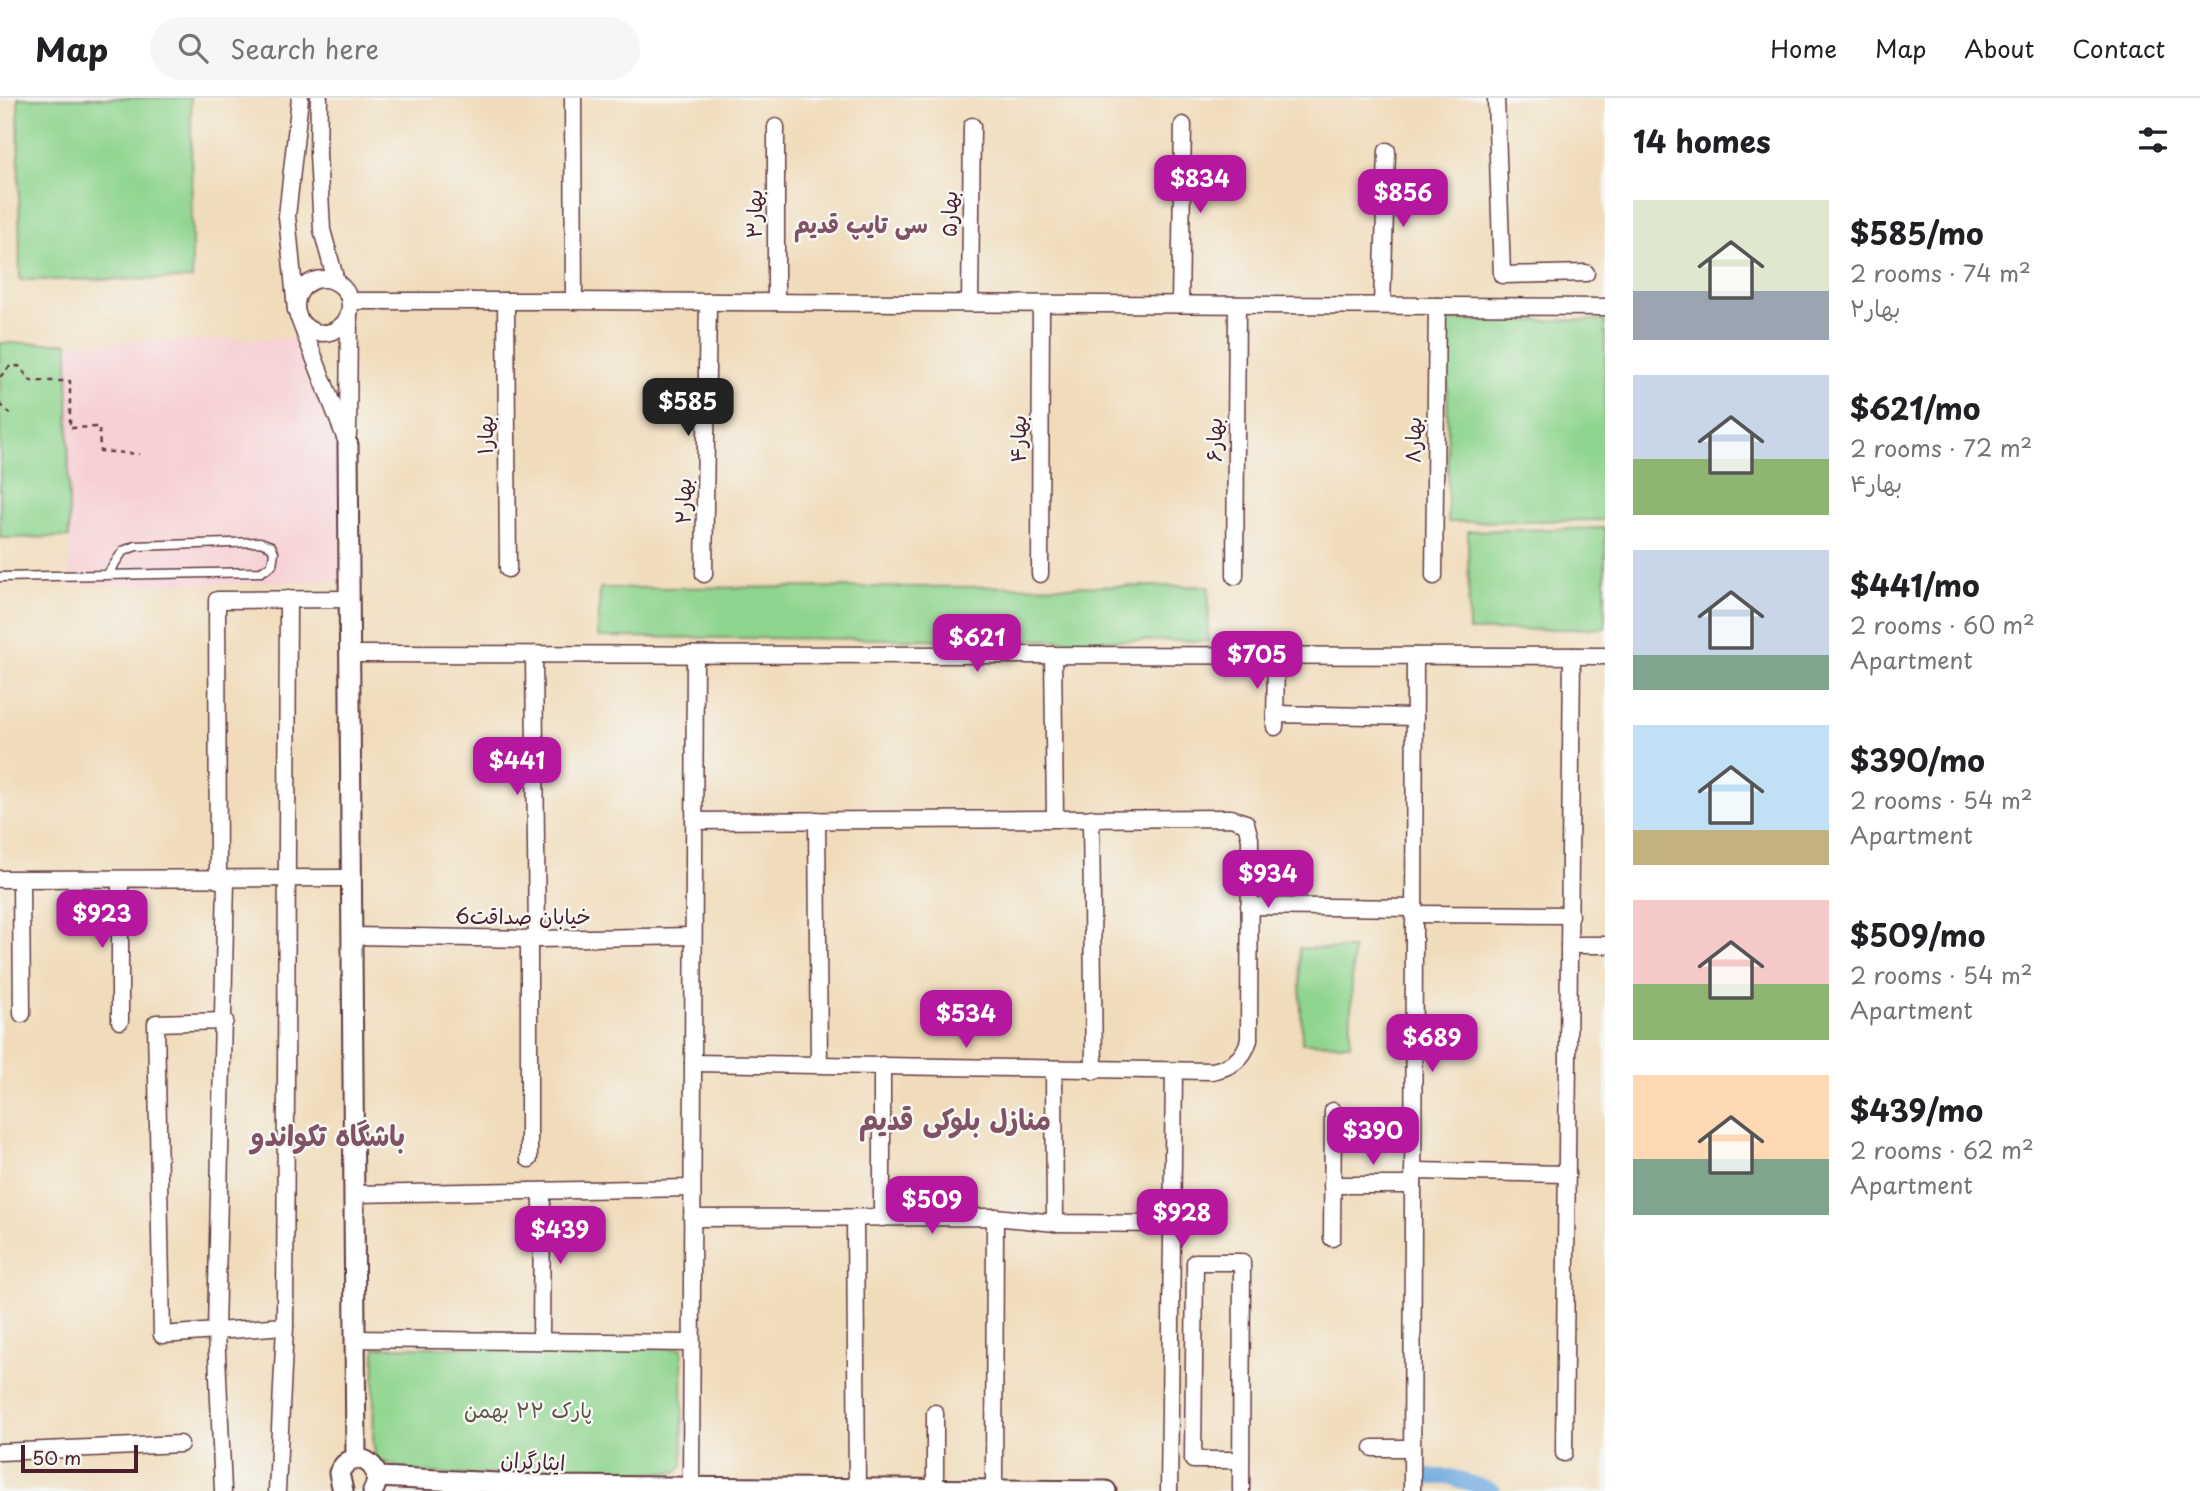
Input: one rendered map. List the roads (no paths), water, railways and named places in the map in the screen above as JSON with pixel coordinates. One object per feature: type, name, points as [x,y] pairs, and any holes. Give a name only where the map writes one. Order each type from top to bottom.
[{"type":"street","points":[[300,98],[287,216],[298,316],[309,330],[321,333],[333,331],[343,324],[349,307]]},
{"type":"street","points":[[319,98],[318,154],[322,230],[337,281],[345,290],[349,307],[356,1458]]},
{"type":"street","points":[[573,98],[574,301]]},
{"type":"street","points":[[1496,98],[1502,275],[1586,273]]},
{"type":"street","points":[[1180,304],[1183,125]]},
{"type":"street","name":"بهار۵","points":[[970,303],[972,126]]},
{"type":"street","name":"بهار۳","points":[[776,127],[776,302]]},
{"type":"street","points":[[1382,305],[1387,151]]},
{"type":"street","points":[[337,281],[324,278],[312,280],[302,287],[296,298],[298,316],[348,445]]},
{"type":"street","points":[[349,307],[506,301],[1605,307]]},
{"type":"street","name":"بهار۱","points":[[506,301],[508,569]]},
{"type":"street","name":"بهار۲","points":[[704,574],[708,302]]},
{"type":"street","name":"بهار۴","points":[[1040,574],[1041,304]]},
{"type":"street","name":"بهار۶","points":[[1236,576],[1237,305]]},
{"type":"street","name":"بهار۸","points":[[1434,576],[1437,306]]},
{"type":"street","points":[[277,1491],[285,1326],[288,599]]},
{"type":"street","points":[[223,1491],[216,1331],[225,1021],[218,600],[349,599]]},
{"type":"street","points":[[350,654],[1605,656]]},
{"type":"street","points":[[529,1159],[534,655]]},
{"type":"street","points":[[691,1488],[695,655]]},
{"type":"street","points":[[1053,655],[1055,817]]},
{"type":"street","points":[[1276,656],[1275,720],[1415,717]]},
{"type":"street","points":[[1412,1491],[1415,656]]},
{"type":"street","points":[[1564,1453],[1572,656]]},
{"type":"street","points":[[1091,818],[1094,1070]]},
{"type":"street","points":[[693,1063],[882,1065],[1055,1071],[1174,1072],[1225,1068],[1238,1061],[1249,1040],[1250,839],[1246,822],[1231,818],[694,821]]},
{"type":"street","points":[[817,820],[819,1064]]},
{"type":"street","points":[[0,879],[287,881],[352,878]]},
{"type":"street","points":[[21,880],[22,1014]]},
{"type":"street","points":[[120,880],[120,1021]]},
{"type":"street","points":[[1249,906],[1570,915]]},
{"type":"street","name":"خیابان صداقت6","points":[[352,936],[533,939],[693,936]]},
{"type":"street","points":[[1569,945],[1605,945]]},
{"type":"street","points":[[225,1021],[156,1023],[162,1335],[285,1326]]},
{"type":"street","points":[[882,1065],[882,1218]]},
{"type":"street","points":[[1055,1071],[1055,1223]]},
{"type":"street","points":[[1170,1491],[1174,1072]]},
{"type":"street","points":[[1332,1238],[1333,1111]]},
{"type":"street","points":[[1332,1185],[1413,1178],[1567,1174]]},
{"type":"street","points":[[354,1194],[692,1188]]},
{"type":"street","points":[[541,1342],[542,1191]]},
{"type":"street","points":[[692,1218],[995,1217],[1055,1223],[1171,1224]]},
{"type":"street","points":[[994,1490],[995,1217]]},
{"type":"street","points":[[855,1218],[857,1489]]},
{"type":"street","points":[[1241,1460],[1193,1460],[1195,1262],[1242,1262],[1241,1491]]},
{"type":"street","points":[[355,1339],[691,1343]]},
{"type":"street","points":[[935,1413],[935,1490]]},
{"type":"street","points":[[0,1452],[180,1444]]},
{"type":"street","points":[[1373,1448],[1412,1448]]},
{"type":"street","points":[[342,1491],[339,1472],[345,1462],[356,1458],[368,1461],[375,1484]]},
{"type":"street","name":"ایثارگران","points":[[375,1484],[559,1489],[1105,1491]]},
{"type":"lane","points":[[0,577],[107,575],[261,572],[271,565],[274,552],[271,546],[260,542],[136,546],[123,551],[107,575]]},
{"type":"waterway","points":[[1429,1477],[1451,1477],[1493,1491]]},
{"type":"district","name":"سی تایپ قدیم","points":[[861,225]]},
{"type":"district","name":"منازل بلوکی قدیم","points":[[955,1120]]},
{"type":"district","name":"باشگاه تکواندو","points":[[328,1136]]},
{"type":"park label","name":"پارک ۲۲ بهمن","points":[[528,1411]]}]
